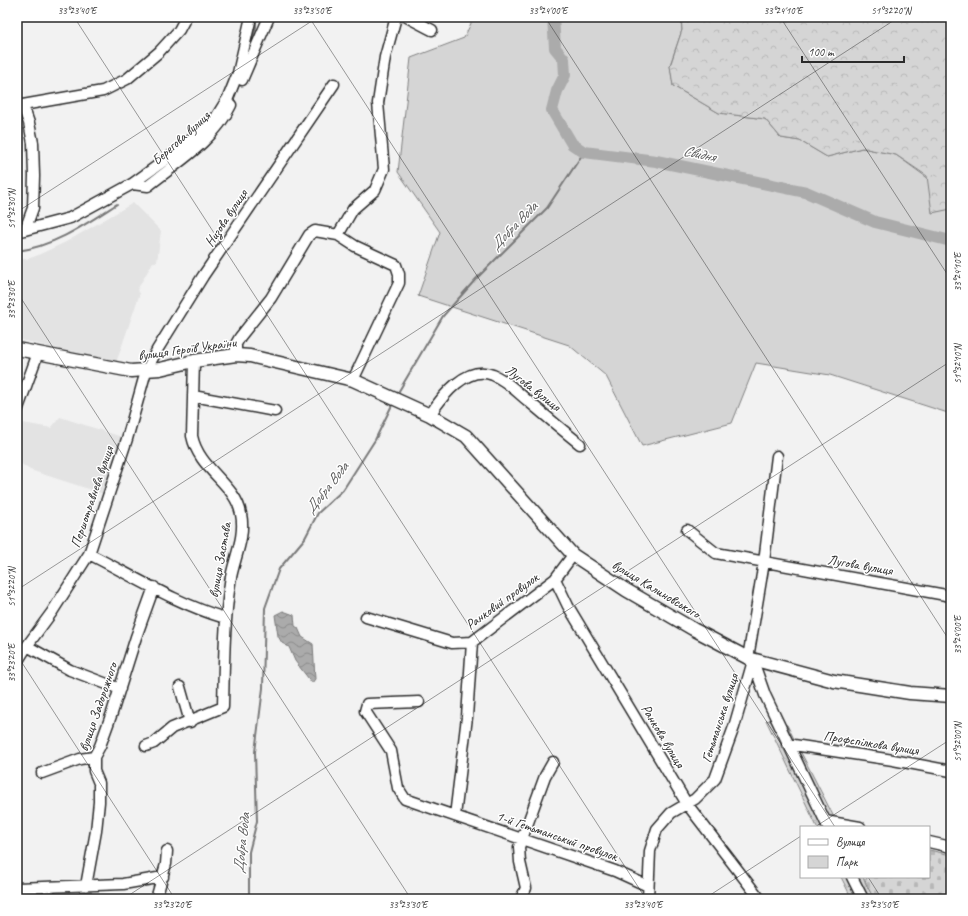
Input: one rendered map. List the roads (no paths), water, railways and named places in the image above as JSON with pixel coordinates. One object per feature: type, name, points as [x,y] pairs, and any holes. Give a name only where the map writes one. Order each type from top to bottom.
[{"type":"main road","name":"вулиця Героїв України","points":[[17,349],[131,371],[146,371],[194,361],[236,355],[250,356],[353,380],[400,402]]},
{"type":"main road","name":"вулиця Калиновського","points":[[400,402],[430,415],[466,436],[573,555],[626,590],[693,629],[751,660],[834,681],[910,694],[951,696]]},
{"type":"street","points":[[21,231],[33,208],[34,176],[33,143],[29,123],[20,106],[103,91],[127,79],[159,52],[179,30],[186,17]]},
{"type":"street","name":"Берегова вулиця","points":[[232,96],[251,17]]},
{"type":"street","name":"Берегова вулиця","points":[[21,231],[70,218],[132,184],[182,148],[215,119],[232,96],[269,17]]},
{"type":"street","points":[[338,235],[353,208],[375,190],[384,169],[379,128],[378,103],[385,57],[396,17]]},
{"type":"street","points":[[407,17],[432,30]]},
{"type":"street","name":"Низова вулиця","points":[[146,371],[157,350],[203,276],[334,84]]},
{"type":"street","points":[[236,355],[236,344],[240,337],[271,298],[309,235],[315,231],[338,235],[355,246],[396,265],[399,274],[399,283],[353,380]]},
{"type":"street","points":[[17,412],[38,353]]},
{"type":"street","name":"вулиця Застава","points":[[190,722],[222,707],[225,618],[231,569],[241,538],[242,515],[237,500],[203,461],[194,444],[192,436],[194,361]]},
{"type":"street","name":"Першотравнева вулиця","points":[[17,662],[52,612],[89,554],[127,439],[146,371]]},
{"type":"street","name":"Лугова вулиця","points":[[430,415],[441,398],[461,381],[473,374],[486,373],[504,381],[580,444]]},
{"type":"street","points":[[193,396],[275,411]]},
{"type":"street","points":[[764,562],[777,456]]},
{"type":"street","name":"Лугова вулиця","points":[[687,530],[716,553],[951,596]]},
{"type":"street","points":[[89,554],[209,613],[225,618]]},
{"type":"street","name":"Ранковий провулок","points":[[366,617],[452,643],[472,642],[556,579],[573,555]]},
{"type":"street","name":"Гетьманська вулиця","points":[[648,899],[650,851],[657,829],[671,813],[695,800],[715,779],[734,727],[751,660],[764,562]]},
{"type":"street","name":"Ранкова вулиця","points":[[556,579],[568,606],[687,804],[760,899]]},
{"type":"street","name":"вулиця Задорожного","points":[[86,886],[96,832],[99,802],[99,783],[94,771],[94,757],[100,746],[154,587]]},
{"type":"street","points":[[455,816],[467,717],[472,642]]},
{"type":"street","points":[[27,646],[70,670],[120,689]]},
{"type":"street","points":[[751,660],[787,744],[826,824],[849,826]]},
{"type":"street","points":[[146,746],[154,743],[172,728],[190,722],[180,687]]},
{"type":"street","name":"1-й Гетьманський провулок","points":[[419,702],[367,704],[365,711],[391,751],[396,781],[401,795],[412,803],[522,838],[615,871],[648,886]]},
{"type":"street","name":"Профспілкова вулиця","points":[[787,744],[893,760],[951,771]]},
{"type":"street","points":[[42,772],[80,758],[94,757]]},
{"type":"street","points":[[521,899],[526,888],[520,862],[519,847],[545,776],[553,762]]},
{"type":"street","points":[[930,842],[951,847]]},
{"type":"street","points":[[156,899],[163,877],[167,851]]},
{"type":"street","points":[[17,888],[123,884],[163,877]]},
{"type":"street","points":[[852,878],[863,899]]},
{"type":"water","points":[[283,611],[294,615],[295,626],[298,628],[302,637],[313,644],[315,679],[312,683],[295,661],[289,647],[282,643],[278,636],[275,615]]},
{"type":"waterway","points":[[248,54],[256,27],[256,17]]},
{"type":"waterway","name":"Свидня","points":[[553,17],[555,48],[564,59],[565,75],[557,91],[552,110],[572,144],[584,152],[656,161],[806,192],[875,222],[951,241]]},
{"type":"waterway","name":"Добра Вода","points":[[396,396],[443,316],[476,279],[547,208],[584,152]]},
{"type":"waterway","points":[[17,251],[44,244],[70,233],[117,204]]},
{"type":"waterway","name":"Добра Вода","points":[[249,899],[249,852],[257,821],[255,752],[263,688],[265,608],[279,569],[305,538],[318,513],[343,490],[375,440],[393,403]]}]
